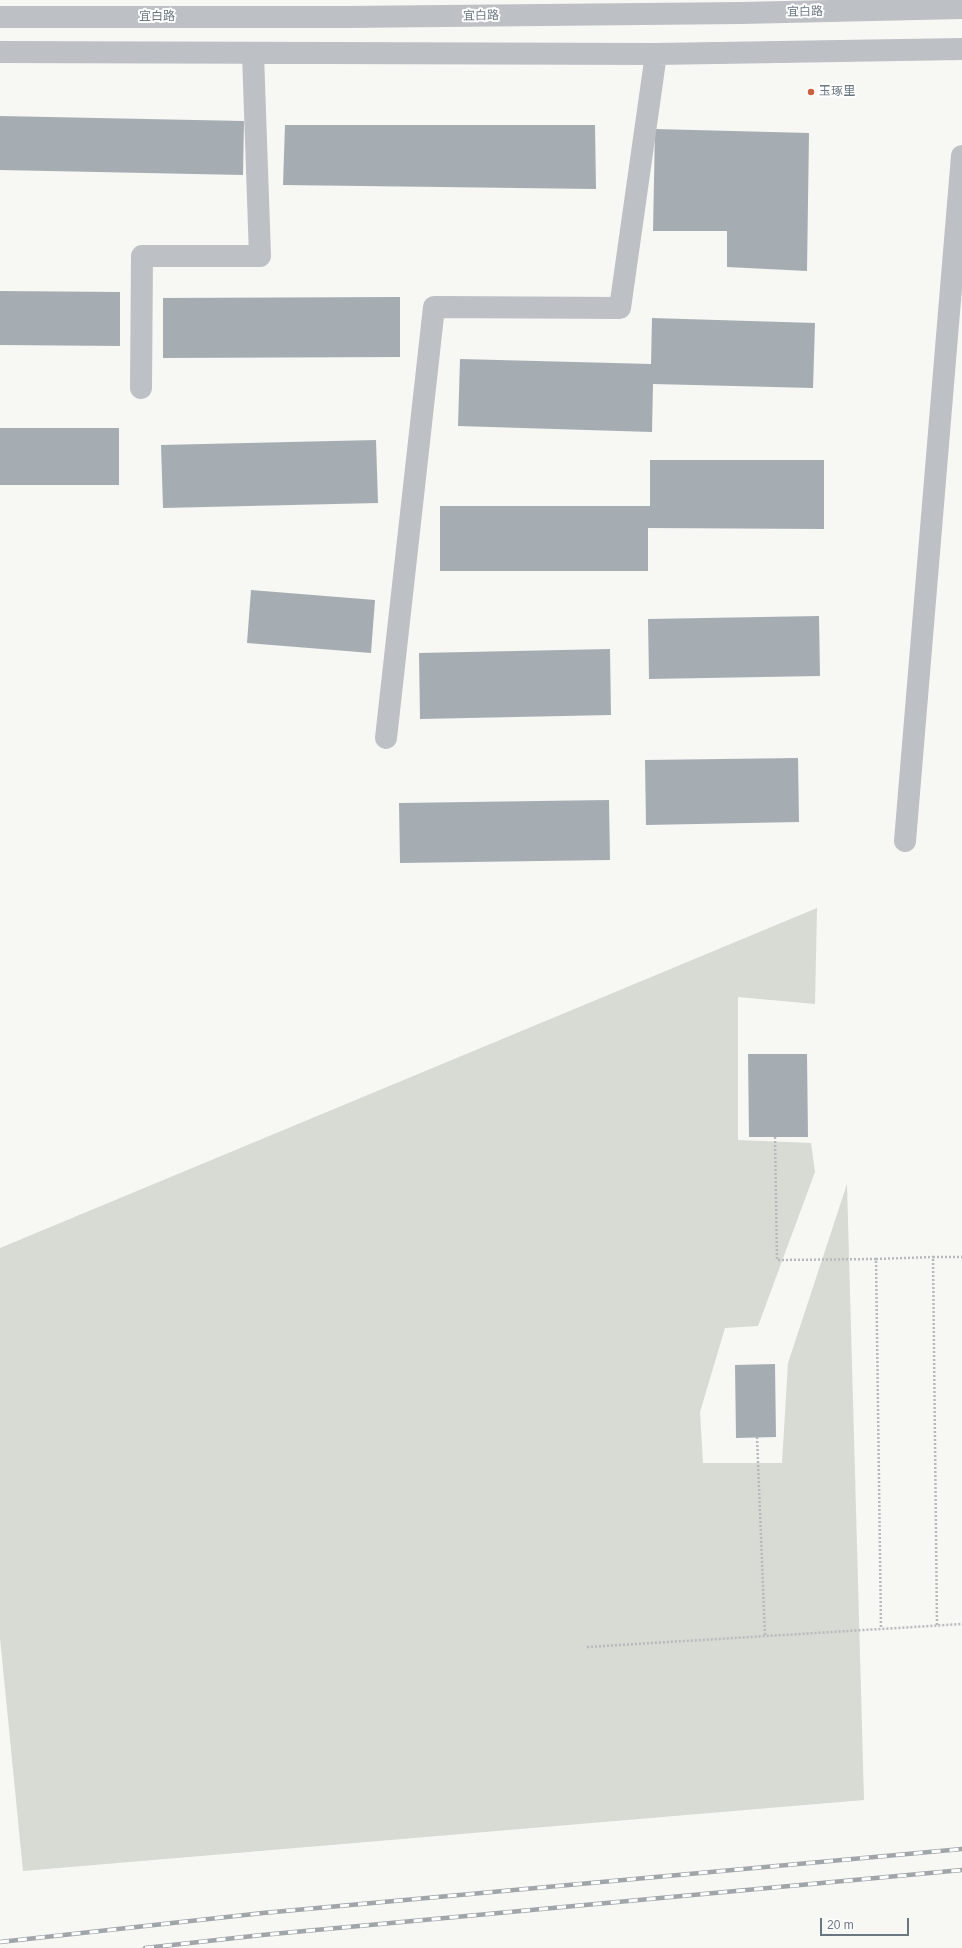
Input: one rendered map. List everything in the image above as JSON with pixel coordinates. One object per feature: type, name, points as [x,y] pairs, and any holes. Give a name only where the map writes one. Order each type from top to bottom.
[{"type":"street","name":"宜白路","points":[[0,17],[686,14],[962,8]]},
{"type":"street","points":[[0,52],[253,54],[656,54],[962,49]]},
{"type":"street","points":[[141,388],[142,256],[260,256],[253,54]]},
{"type":"street","points":[[386,738],[434,307],[620,308],[656,54]]},
{"type":"street","points":[[905,841],[962,156]]},
{"type":"path","points":[[775,1137],[777,1260],[962,1257]]},
{"type":"path","points":[[933,1257],[937,1625]]},
{"type":"path","points":[[876,1259],[881,1629]]},
{"type":"path","points":[[757,1437],[765,1636]]},
{"type":"path","points":[[587,1647],[962,1624]]},
{"type":"shaded area","points":[[817,908],[815,1004],[738,997],[738,1140],[811,1143],[815,1172],[758,1326],[725,1328],[700,1412],[703,1463],[782,1463],[788,1363],[847,1184],[864,1800],[23,1871],[0,1638],[0,1248]]},
{"type":"building","points":[[0,116],[244,121],[243,175],[0,170]]},
{"type":"building","points":[[285,125],[595,125],[596,189],[283,185]]},
{"type":"building","points":[[655,129],[809,133],[807,271],[727,267],[727,231],[653,231]]},
{"type":"building","points":[[0,291],[120,292],[120,346],[0,345]]},
{"type":"building","points":[[400,297],[400,357],[163,358],[163,298]]},
{"type":"building","points":[[652,318],[815,323],[813,388],[653,384],[652,432],[458,426],[460,359],[651,364]]},
{"type":"building","points":[[0,428],[119,428],[119,485],[0,485]]},
{"type":"building","points":[[376,440],[378,503],[163,508],[161,445]]},
{"type":"building","points":[[650,460],[824,460],[824,529],[648,528],[648,571],[440,571],[440,506],[650,506]]},
{"type":"building","points":[[251,590],[375,600],[371,653],[247,643]]},
{"type":"building","points":[[819,616],[820,676],[649,679],[648,619]]},
{"type":"building","points":[[610,649],[611,715],[420,719],[419,653]]},
{"type":"building","points":[[798,758],[799,822],[646,825],[645,760]]},
{"type":"building","points":[[609,800],[610,860],[400,863],[399,803]]},
{"type":"building","points":[[748,1054],[807,1054],[808,1137],[749,1137]]},
{"type":"building","points":[[775,1364],[776,1437],[736,1438],[735,1365]]},
{"type":"railway","points":[[0,1942],[263,1913],[962,1849]]},
{"type":"railway","points":[[145,1948],[262,1935],[962,1870]]},
{"type":"place","name":"玉琢里","points":[[811,92]]}]
